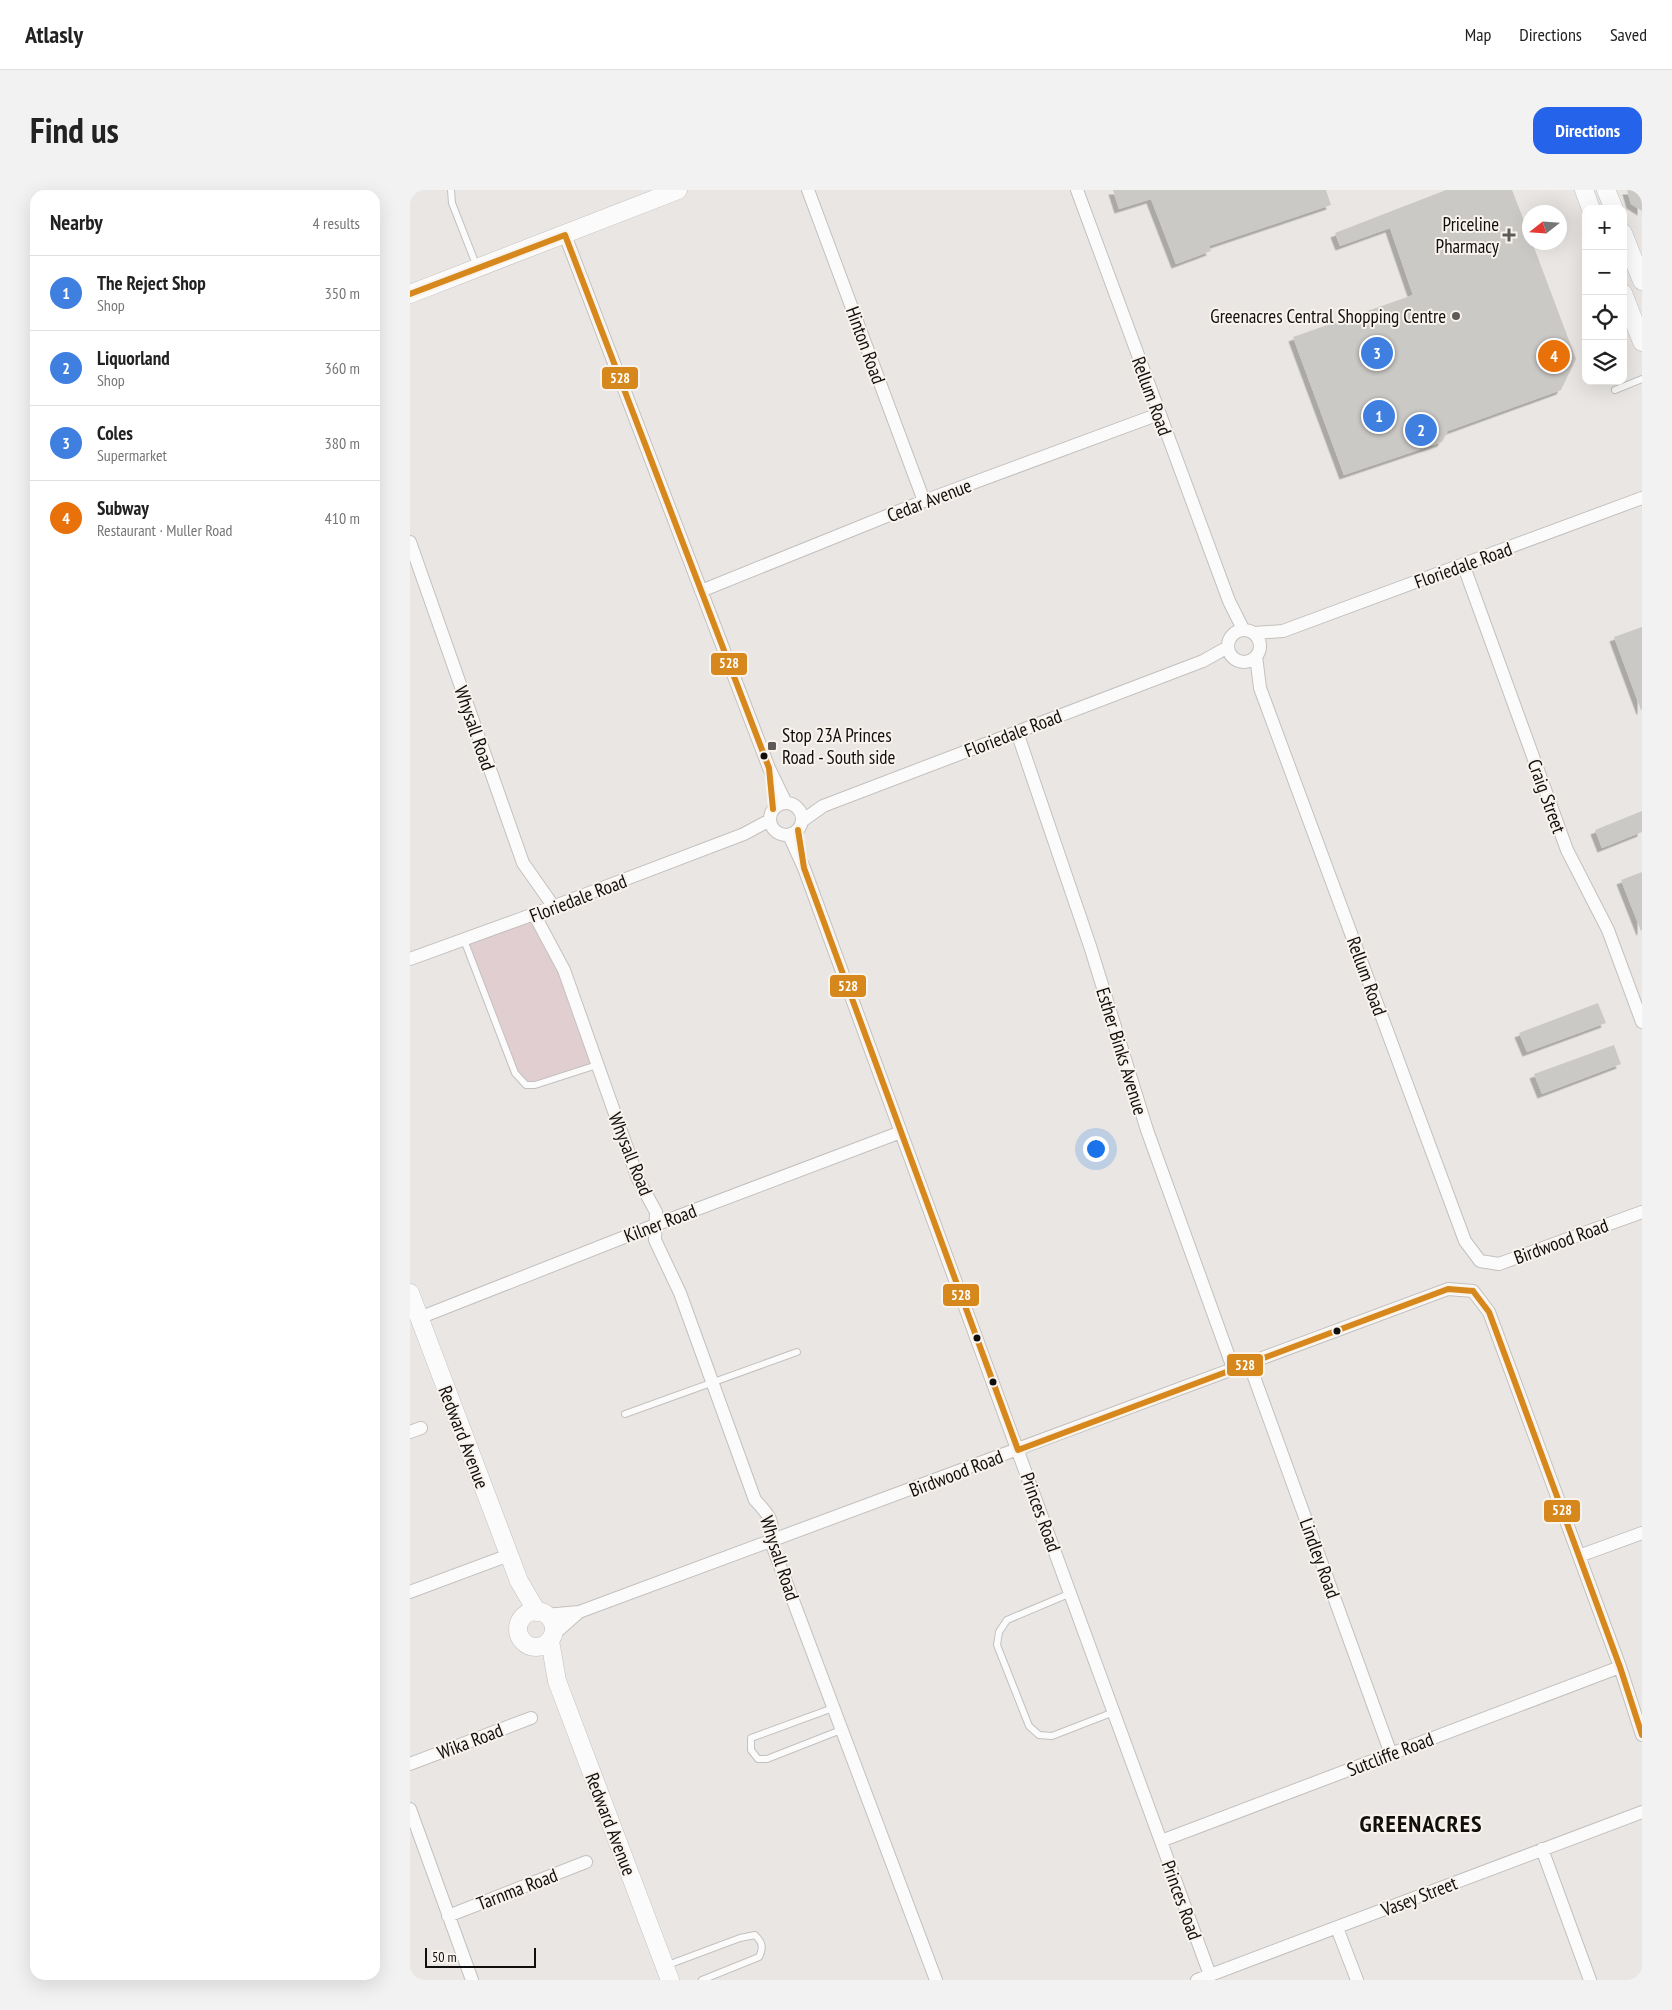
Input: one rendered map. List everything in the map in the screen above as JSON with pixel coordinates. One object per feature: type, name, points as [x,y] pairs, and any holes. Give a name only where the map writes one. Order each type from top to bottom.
[{"type":"street","points":[[410,294],[678,190]]},
{"type":"street","name":"Hinton Road","points":[[808,190],[924,501]]},
{"type":"street","name":"Rellum Road","points":[[1077,190],[1229,601],[1248,631]]},
{"type":"street","points":[[1584,190],[1590,205]]},
{"type":"street","points":[[1606,190],[1612,205]]},
{"type":"street","points":[[566,235],[769,768],[791,805],[799,811],[791,830],[772,829],[769,768]]},
{"type":"street","points":[[1627,243],[1642,281]]},
{"type":"street","points":[[1624,295],[1642,342]]},
{"type":"street","name":"Cedar Avenue","points":[[701,591],[924,501],[1159,414]]},
{"type":"street","name":"Floriedale Road","points":[[1248,631],[1283,631],[1642,498]]},
{"type":"street","name":"Whysall Road","points":[[410,542],[523,863],[554,907]]},
{"type":"street","name":"Craig Street","points":[[1463,564],[1567,850],[1608,930],[1642,1022]]},
{"type":"street","name":"Rellum Road","points":[[1229,601],[1233,650],[1260,688],[1465,1241],[1480,1261]]},
{"type":"street","points":[[1236,631],[1248,631],[1260,644],[1258,653],[1246,661],[1233,650],[1236,631]]},
{"type":"street","name":"Floriedale Road","points":[[1258,653],[1283,631]]},
{"type":"street","name":"Floriedale Road","points":[[744,834],[791,830],[823,806],[1233,650]]},
{"type":"street","name":"Rellum Road","points":[[1258,653],[1260,688]]},
{"type":"street","name":"Esther Binks Avenue","points":[[1017,732],[1090,946],[1147,1130],[1233,1368]]},
{"type":"street","points":[[771,815],[778,805],[791,805]]},
{"type":"street","name":"Floriedale Road","points":[[791,805],[823,806]]},
{"type":"street","name":"Floriedale Road","points":[[410,959],[554,907],[744,834],[771,815]]},
{"type":"street","name":"Princes Road","points":[[791,830],[1210,1975]]},
{"type":"street","name":"Whysall Road","points":[[534,914],[564,970],[638,1179],[656,1212],[655,1240],[680,1293],[755,1500],[769,1515],[773,1527],[771,1542],[936,1980]]},
{"type":"street","name":"Kilner Road","points":[[419,1318],[655,1224],[902,1132]]},
{"type":"street","name":"Birdwood Road","points":[[1480,1261],[1499,1264],[1642,1212]]},
{"type":"street","name":"Birdwood Road","points":[[535,1615],[579,1612],[1448,1289],[1473,1291],[1489,1312],[1579,1556]]},
{"type":"street","name":"Redward Avenue","points":[[410,1293],[519,1581],[535,1615]]},
{"type":"street","name":"Lindley Road","points":[[1249,1362],[1390,1754]]},
{"type":"street","points":[[1642,1533],[1579,1556],[1620,1667],[1642,1735]]},
{"type":"street","points":[[410,1592],[509,1555]]},
{"type":"street","name":"Birdwood Road","points":[[551,1638],[579,1612]]},
{"type":"street","points":[[535,1615],[553,1624],[551,1638],[542,1646],[532,1647],[525,1643],[520,1636],[519,1627],[535,1615]]},
{"type":"street","name":"Redward Avenue","points":[[551,1638],[558,1681],[667,1973]]},
{"type":"street","name":"Redward Avenue","points":[[532,1647],[558,1681]]},
{"type":"street","name":"Sutcliffe Road","points":[[1161,1841],[1620,1667]]},
{"type":"street","name":"Wika Road","points":[[410,1764],[531,1718]]},
{"type":"street","points":[[410,1809],[472,1980]]},
{"type":"street","name":"Vasey Street","points":[[1197,1980],[1642,1812]]},
{"type":"street","points":[[1542,1849],[1590,1980]]},
{"type":"street","name":"Tarnma Road","points":[[448,1916],[586,1862]]},
{"type":"street","points":[[1337,1928],[1356,1980]]},
{"type":"lane","points":[[451,190],[452,203],[478,268]]},
{"type":"lane","points":[[1615,390],[1642,379]]},
{"type":"lane","points":[[464,940],[515,1073],[526,1085],[535,1085],[597,1065]]},
{"type":"lane","points":[[625,1414],[797,1352]]},
{"type":"lane","points":[[1070,1593],[1007,1620],[999,1632],[997,1645],[1029,1726],[1039,1735],[1052,1736],[1114,1712]]},
{"type":"lane","points":[[833,1708],[751,1738],[751,1750],[758,1759],[767,1759],[841,1730]]},
{"type":"lane","name":"Redward Avenue","points":[[667,1973],[747,1936],[755,1935],[761,1941],[762,1950],[759,1956],[702,1980]]},
{"type":"shaded area","points":[[534,914],[597,1065],[526,1085],[515,1073],[464,940]]},
{"type":"building","points":[[1113,190],[1326,190],[1331,205],[1209,246],[1211,251],[1176,264],[1151,199],[1119,209]]},
{"type":"building","name":"Greenacres Central Shopping Centre","points":[[1446,190],[1512,190],[1522,216],[1522,250],[1535,250],[1576,359],[1561,390],[1448,431],[1442,442],[1344,475],[1293,337],[1413,295],[1390,228],[1340,246],[1335,233]]},
{"type":"building","points":[[1627,190],[1642,190],[1642,211],[1631,204]]},
{"type":"building","points":[[1642,627],[1642,710],[1641,710],[1614,637]]},
{"type":"building","points":[[1642,811],[1642,832],[1602,848],[1595,830]]},
{"type":"building","points":[[1642,872],[1642,930],[1641,931],[1621,880]]},
{"type":"building","points":[[1598,1003],[1606,1023],[1527,1052],[1519,1033]]},
{"type":"building","points":[[1614,1045],[1621,1064],[1542,1094],[1534,1074]]},
{"type":"transit line","name":"528","points":[[565,235],[769,768],[773,809]]},
{"type":"transit line","name":"528","points":[[410,294],[565,235]]},
{"type":"transit line","name":"528","points":[[798,830],[804,868],[1018,1450]]},
{"type":"transit line","name":"528","points":[[1018,1450],[1448,1289],[1473,1291]]},
{"type":"transit line","name":"528","points":[[1473,1291],[1489,1312],[1620,1667],[1642,1735]]},
{"type":"place","name":"Priceline Pharmacy","points":[[1509,235]]},
{"type":"place","name":"Greenacres Central Shopping Centre","points":[[1456,316]]},
{"type":"place","name":"Coles","points":[[1377,353]]},
{"type":"place","name":"Subway","points":[[1554,356]]},
{"type":"place","name":"The Reject Shop","points":[[1379,416]]},
{"type":"place","name":"Liquorland","points":[[1421,430]]},
{"type":"place","name":"Stop 23A Princes Road - South side","points":[[772,746]]},
{"type":"district","name":"GREENACRES","points":[[1421,1823]]}]
